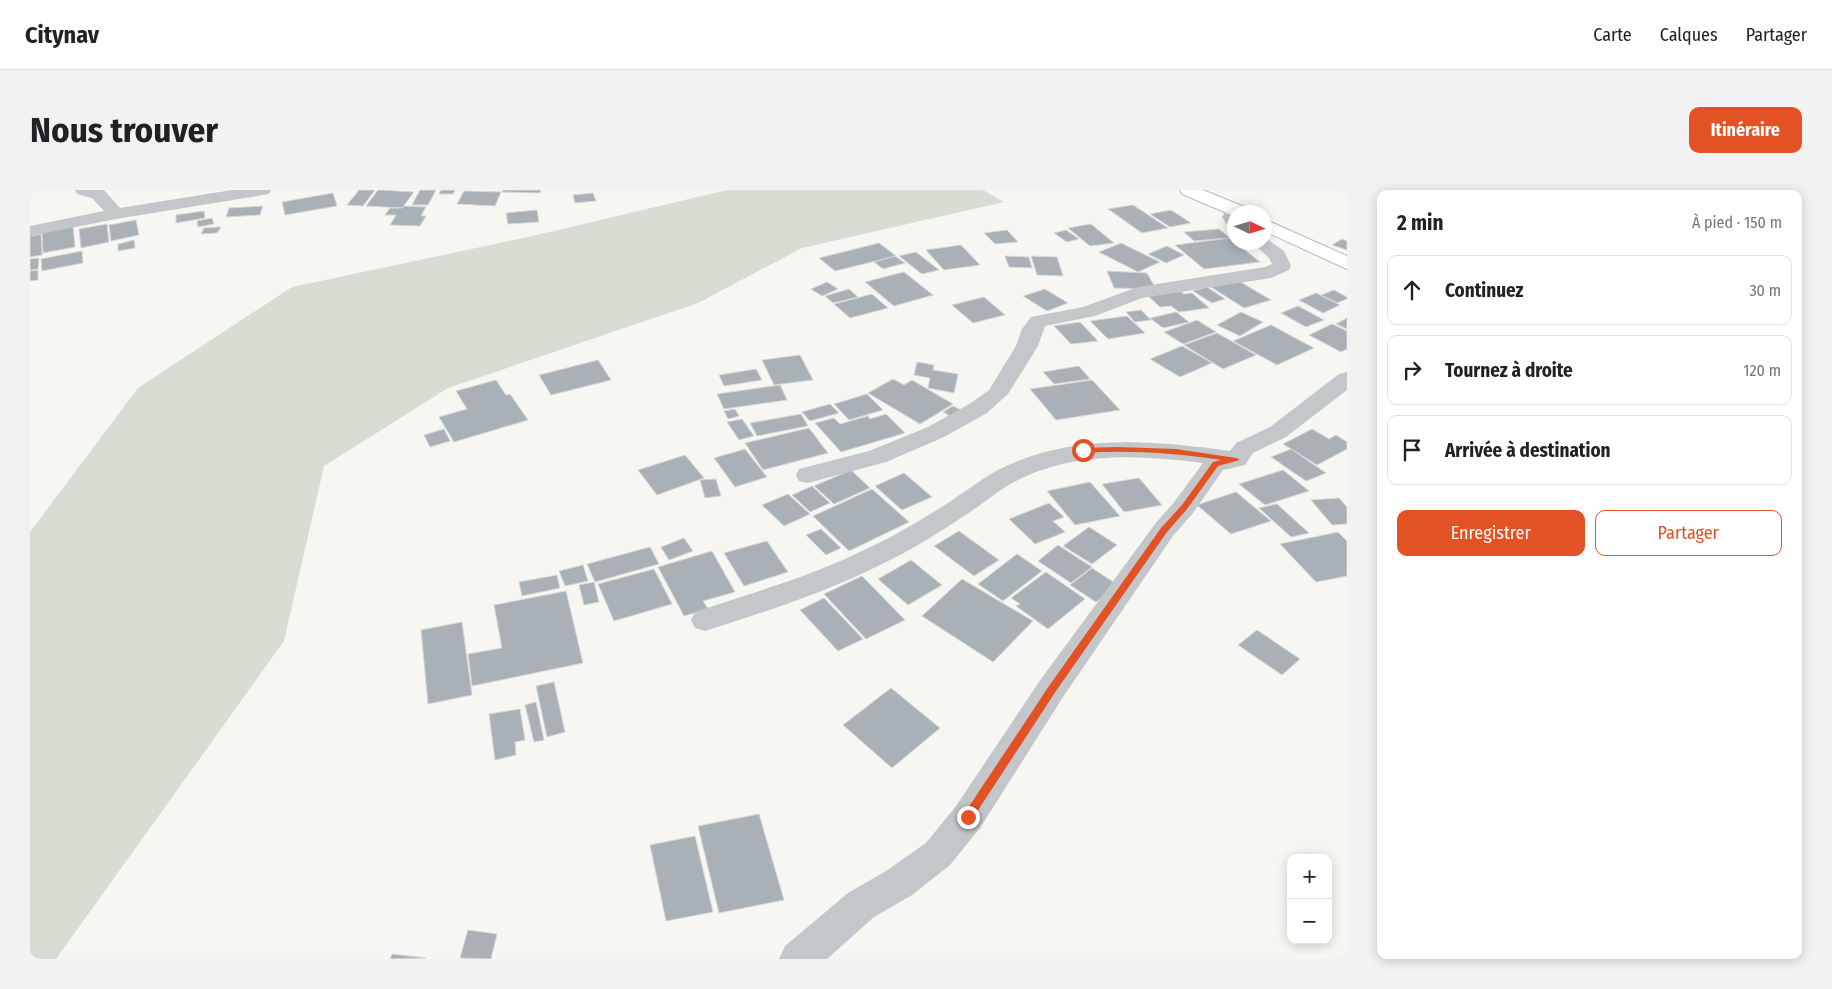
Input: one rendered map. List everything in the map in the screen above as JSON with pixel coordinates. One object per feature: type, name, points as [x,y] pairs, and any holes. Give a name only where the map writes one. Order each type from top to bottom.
[{"type":"highway","points":[[1188,190],[1227,210]]},
{"type":"highway","points":[[1272,228],[1347,263]]},
{"type":"street","points":[[83,190],[98,194],[116,214]]},
{"type":"street","points":[[30,231],[116,214],[263,190]]},
{"type":"street","points":[[808,475],[877,458],[936,432],[978,408],[997,394],[1027,346],[1032,329],[1038,321],[1088,312],[1138,293],[1271,272],[1282,266],[1277,255],[1271,250]]},
{"type":"street","points":[[798,959],[861,905],[898,883],[938,854],[968,817],[1052,688],[1164,530],[1184,507],[1215,464],[1236,460],[1244,448],[1278,432],[1347,379]]},
{"type":"street","points":[[705,620],[847,570],[943,518],[1009,474],[1050,457],[1083,450],[1117,449],[1176,451],[1236,460]]},
{"type":"shaded area","points":[[727,190],[983,190],[1004,202],[802,248],[698,303],[448,388],[324,466],[284,641],[56,959],[30,959],[30,532],[138,388],[292,287],[533,236]]},
{"type":"building","points":[[359,190],[375,190],[363,206],[347,205]]},
{"type":"building","points":[[378,190],[414,192],[402,208],[366,206]]},
{"type":"building","points":[[420,190],[436,190],[428,205],[412,205]]},
{"type":"building","points":[[441,190],[455,190],[453,194],[439,194]]},
{"type":"building","points":[[503,190],[541,190],[540,193],[502,192]]},
{"type":"building","points":[[464,191],[501,192],[495,206],[457,204]]},
{"type":"building","points":[[333,193],[337,206],[285,215],[282,202]]},
{"type":"building","points":[[593,193],[596,201],[575,203],[573,195]]},
{"type":"building","points":[[1133,205],[1168,228],[1142,233],[1108,209]]},
{"type":"building","points":[[263,206],[260,215],[226,217],[229,208]]},
{"type":"building","points":[[404,206],[426,207],[421,216],[426,216],[420,226],[390,225],[396,215],[385,215],[390,208],[402,208]]},
{"type":"building","points":[[537,210],[539,222],[508,224],[506,213]]},
{"type":"building","points":[[1171,210],[1191,223],[1170,227],[1150,214]]},
{"type":"building","points":[[204,211],[205,218],[176,223],[176,215]]},
{"type":"building","points":[[212,218],[214,224],[198,227],[197,221]]},
{"type":"building","points":[[136,220],[139,235],[111,241],[109,225]]},
{"type":"building","points":[[107,224],[109,242],[81,248],[79,229]]},
{"type":"building","points":[[1091,224],[1114,243],[1090,246],[1068,228]]},
{"type":"building","points":[[73,226],[75,247],[43,253],[42,232]]},
{"type":"building","points":[[221,227],[217,233],[201,234],[204,228]]},
{"type":"building","points":[[1219,229],[1227,236],[1227,238],[1194,241],[1184,232]]},
{"type":"building","points":[[1007,230],[1018,242],[995,244],[984,233]]},
{"type":"building","points":[[1066,230],[1079,239],[1067,242],[1054,233]]},
{"type":"building","points":[[41,234],[42,255],[30,257],[30,236]]},
{"type":"building","points":[[1227,238],[1227,250],[1245,250],[1260,262],[1204,269],[1175,245]]},
{"type":"building","points":[[1342,239],[1347,241],[1347,250],[1332,245]]},
{"type":"building","points":[[134,240],[135,248],[118,251],[118,244]]},
{"type":"building","points":[[879,243],[896,256],[835,271],[819,258]]},
{"type":"building","points":[[1121,243],[1160,262],[1138,272],[1099,252]]},
{"type":"building","points":[[961,245],[980,265],[944,270],[926,250]]},
{"type":"building","points":[[1167,246],[1184,255],[1166,263],[1148,254]]},
{"type":"building","points":[[82,251],[83,263],[42,271],[41,259]]},
{"type":"building","points":[[916,252],[939,270],[922,274],[899,256]]},
{"type":"building","points":[[895,256],[905,263],[883,269],[874,262]]},
{"type":"building","points":[[1005,256],[1029,257],[1032,268],[1009,267]]},
{"type":"building","points":[[1031,256],[1057,257],[1063,276],[1037,275]]},
{"type":"building","points":[[39,258],[38,269],[30,270],[30,259]]},
{"type":"building","points":[[38,270],[38,280],[30,281],[30,271]]},
{"type":"building","points":[[1107,271],[1147,273],[1156,289],[1114,288]]},
{"type":"building","points":[[904,272],[933,295],[894,306],[865,282]]},
{"type":"building","points":[[1237,280],[1271,300],[1244,308],[1211,287]]},
{"type":"building","points":[[827,282],[838,289],[822,296],[811,289]]},
{"type":"building","points":[[1207,287],[1225,299],[1212,303],[1193,291]]},
{"type":"building","points":[[849,289],[858,297],[833,303],[825,296]]},
{"type":"building","points":[[1045,289],[1068,303],[1047,311],[1023,296]]},
{"type":"building","points":[[1179,290],[1184,294],[1192,293],[1209,308],[1179,312],[1171,306],[1160,307],[1146,294]]},
{"type":"building","points":[[1334,290],[1347,297],[1347,299],[1337,303],[1321,295]]},
{"type":"building","points":[[1316,293],[1340,305],[1323,313],[1299,300]]},
{"type":"building","points":[[872,294],[888,308],[850,318],[834,304]]},
{"type":"building","points":[[984,297],[1005,315],[973,323],[952,305]]},
{"type":"building","points":[[1298,306],[1324,320],[1306,327],[1281,313]]},
{"type":"building","points":[[1141,310],[1151,320],[1135,322],[1126,312]]},
{"type":"building","points":[[1176,312],[1189,322],[1163,328],[1150,318]]},
{"type":"building","points":[[1241,312],[1263,322],[1240,336],[1217,325]]},
{"type":"building","points":[[1127,316],[1145,333],[1108,339],[1090,321]]},
{"type":"building","points":[[1347,318],[1347,329],[1336,324]]},
{"type":"building","points":[[1197,320],[1216,332],[1183,344],[1164,332]]},
{"type":"building","points":[[1080,322],[1098,341],[1071,344],[1054,326]]},
{"type":"building","points":[[1332,324],[1347,331],[1347,349],[1341,352],[1309,335]]},
{"type":"building","points":[[1271,325],[1314,348],[1277,365],[1233,341]]},
{"type":"building","points":[[1217,333],[1256,355],[1223,369],[1184,345]]},
{"type":"building","points":[[1182,346],[1212,363],[1180,377],[1150,359]]},
{"type":"building","points":[[800,355],[813,380],[774,385],[762,360]]},
{"type":"building","points":[[598,360],[611,380],[551,395],[539,375]]},
{"type":"building","points":[[917,362],[934,365],[933,370],[958,374],[954,393],[928,388],[930,378],[914,375]]},
{"type":"building","points":[[1079,366],[1090,379],[1054,384],[1043,372]]},
{"type":"building","points":[[756,369],[762,380],[724,386],[719,375]]},
{"type":"building","points":[[893,379],[904,385],[912,380],[953,404],[920,424],[868,393]]},
{"type":"building","points":[[496,380],[506,395],[510,394],[528,420],[454,442],[439,417],[467,409],[456,391]]},
{"type":"building","points":[[1092,380],[1120,410],[1056,420],[1030,389]]},
{"type":"building","points":[[780,385],[787,400],[724,409],[717,394]]},
{"type":"building","points":[[867,394],[883,410],[849,420],[834,404]]},
{"type":"building","points":[[830,404],[839,413],[810,421],[802,412]]},
{"type":"building","points":[[953,406],[963,411],[952,417],[943,412]]},
{"type":"building","points":[[735,409],[739,416],[728,419],[724,411]]},
{"type":"building","points":[[801,414],[808,426],[757,436],[750,423]]},
{"type":"building","points":[[886,414],[905,433],[841,452],[815,423],[834,418],[840,424],[868,416],[870,419]]},
{"type":"building","points":[[742,419],[754,436],[739,440],[727,422]]},
{"type":"building","points":[[809,428],[828,453],[763,470],[745,443]]},
{"type":"building","points":[[444,429],[450,441],[430,447],[424,435]]},
{"type":"building","points":[[1312,429],[1329,439],[1336,435],[1347,442],[1347,449],[1317,465],[1283,444]]},
{"type":"building","points":[[745,449],[767,477],[735,487],[714,458]]},
{"type":"building","points":[[1291,449],[1326,473],[1306,481],[1271,457]]},
{"type":"building","points":[[685,455],[704,478],[657,495],[638,470]]},
{"type":"building","points":[[851,470],[870,488],[834,504],[814,486]]},
{"type":"building","points":[[1283,470],[1309,491],[1265,505],[1239,484]]},
{"type":"building","points":[[904,473],[932,497],[902,510],[875,486]]},
{"type":"building","points":[[1139,478],[1162,505],[1124,512],[1102,484]]},
{"type":"building","points":[[716,479],[721,496],[705,498],[700,480]]},
{"type":"building","points":[[1090,482],[1120,516],[1075,525],[1047,491]]},
{"type":"building","points":[[812,486],[830,503],[810,512],[792,495]]},
{"type":"building","points":[[872,489],[909,522],[849,551],[813,516]]},
{"type":"building","points":[[1236,492],[1271,521],[1231,534],[1197,505]]},
{"type":"building","points":[[788,494],[810,514],[784,526],[762,505]]},
{"type":"building","points":[[1339,498],[1347,507],[1347,524],[1332,525],[1311,500]]},
{"type":"building","points":[[1049,503],[1064,517],[1053,521],[1065,532],[1035,544],[1009,519]]},
{"type":"building","points":[[1277,504],[1309,533],[1291,537],[1259,508]]},
{"type":"building","points":[[1089,527],[1117,545],[1092,564],[1063,546]]},
{"type":"building","points":[[821,529],[841,548],[826,555],[806,535]]},
{"type":"building","points":[[959,531],[999,560],[974,576],[934,546]]},
{"type":"building","points":[[1338,532],[1347,541],[1347,576],[1316,582],[1280,544]]},
{"type":"building","points":[[684,538],[693,551],[669,560],[661,547]]},
{"type":"building","points":[[767,541],[788,572],[744,586],[724,553]]},
{"type":"building","points":[[1058,545],[1092,567],[1071,583],[1038,561]]},
{"type":"building","points":[[650,547],[659,564],[595,582],[587,564]]},
{"type":"building","points":[[712,551],[735,592],[703,601],[708,609],[684,616],[658,567]]},
{"type":"building","points":[[1017,554],[1042,571],[1003,601],[978,584]]},
{"type":"building","points":[[911,560],[942,585],[908,605],[878,579]]},
{"type":"building","points":[[583,565],[588,581],[565,586],[559,571]]},
{"type":"building","points":[[1092,568],[1118,585],[1096,602],[1070,585]]},
{"type":"building","points":[[654,569],[672,604],[614,621],[598,584]]},
{"type":"building","points":[[1046,572],[1085,599],[1048,629],[1016,606],[1020,604],[1011,598]]},
{"type":"building","points":[[557,575],[560,588],[522,596],[519,582]]},
{"type":"building","points":[[862,576],[905,620],[866,639],[824,594]]},
{"type":"building","points":[[962,579],[1033,621],[993,662],[922,616]]},
{"type":"building","points":[[594,582],[599,602],[584,605],[579,585]]},
{"type":"building","points":[[566,591],[583,663],[472,686],[468,654],[502,648],[494,605]]},
{"type":"building","points":[[824,598],[863,639],[838,651],[800,610]]},
{"type":"building","points":[[462,622],[472,695],[428,704],[421,630]]},
{"type":"building","points":[[1257,630],[1300,659],[1282,675],[1238,645]]},
{"type":"building","points":[[554,682],[565,732],[547,737],[536,686]]},
{"type":"building","points":[[891,688],[940,728],[892,768],[843,725]]},
{"type":"building","points":[[536,702],[544,740],[534,742],[525,705]]},
{"type":"building","points":[[520,709],[525,740],[515,742],[516,755],[495,760],[489,714]]},
{"type":"building","points":[[759,814],[784,900],[719,913],[698,826]]},
{"type":"building","points":[[695,836],[713,912],[666,921],[650,845]]},
{"type":"building","points":[[468,930],[497,934],[491,959],[460,958]]},
{"type":"building","points":[[392,954],[426,958],[390,959]]},
{"type":"route","points":[[968,817],[1052,688],[1164,530],[1195,493],[1215,464],[1236,460],[1176,451],[1083,450]]}]
